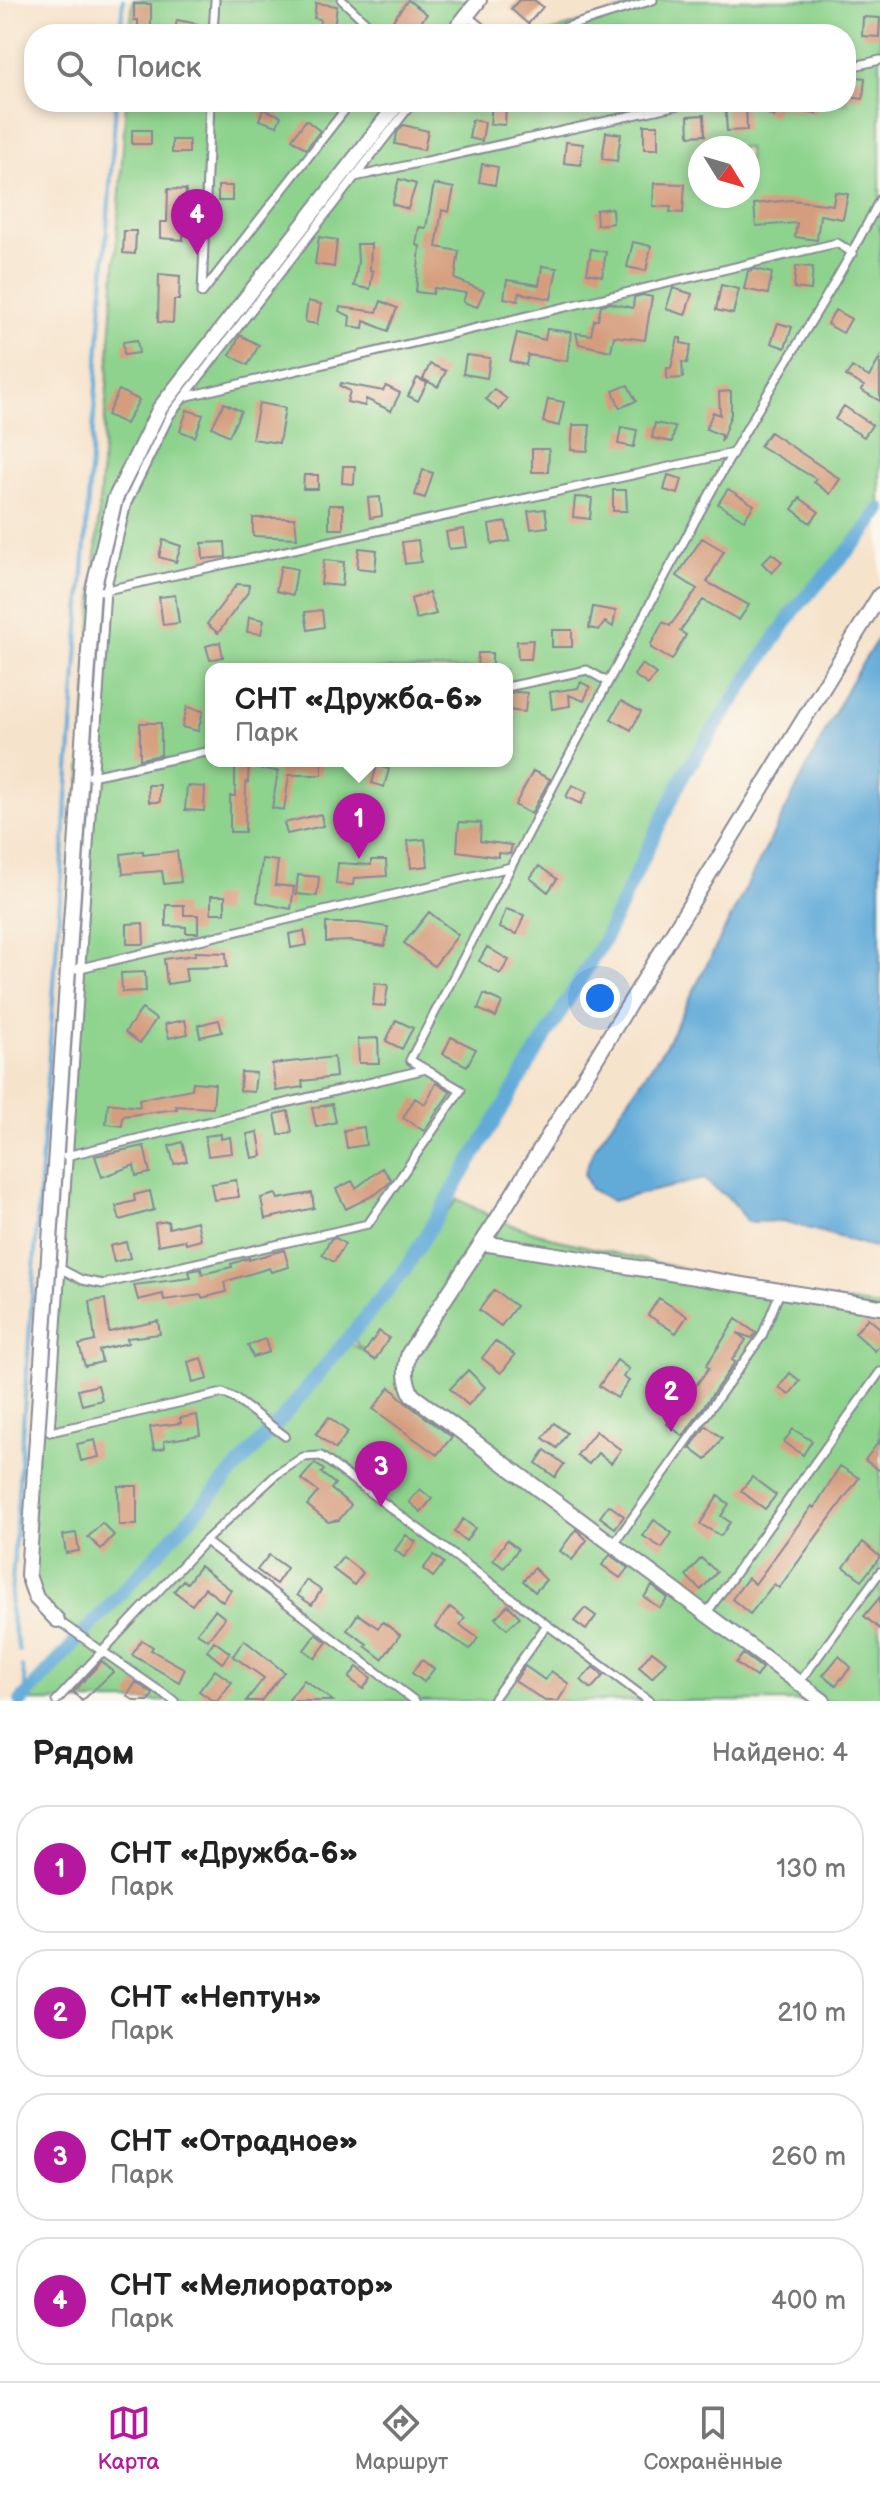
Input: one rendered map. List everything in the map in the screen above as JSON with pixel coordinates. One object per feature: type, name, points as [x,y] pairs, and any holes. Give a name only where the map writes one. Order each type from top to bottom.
[{"type":"street","points":[[460,24],[479,0]]},
{"type":"street","points":[[57,1620],[36,1598],[28,1575],[62,1157],[99,592],[115,499],[160,408],[391,112]]},
{"type":"street","points":[[823,1701],[412,1395],[405,1366],[409,1353],[483,1243],[880,595]]},
{"type":"street","points":[[483,1243],[880,1307]]},
{"type":"lane","points":[[214,24],[215,0]]},
{"type":"lane","points":[[342,0],[367,24]]},
{"type":"lane","points":[[576,24],[653,0]]},
{"type":"lane","points":[[467,16],[477,24]]},
{"type":"lane","points":[[856,66],[880,60]]},
{"type":"lane","points":[[210,112],[202,293],[343,112]]},
{"type":"lane","points":[[405,112],[170,415],[127,503],[99,592],[733,453]]},
{"type":"lane","points":[[355,177],[647,112]]},
{"type":"lane","points":[[61,1269],[82,1280],[103,1284],[368,1224],[461,1090],[410,1060],[608,682],[733,453],[853,253],[880,199]]},
{"type":"lane","points":[[184,397],[837,243],[853,253]]},
{"type":"lane","points":[[513,686],[587,670],[608,682]]},
{"type":"lane","points":[[87,777],[205,752]]},
{"type":"lane","points":[[74,969],[511,867]]},
{"type":"lane","points":[[285,1436],[223,1393],[50,1432],[61,1269],[62,1157],[426,1069]]},
{"type":"lane","points":[[613,1545],[762,1336],[780,1292]]},
{"type":"lane","points":[[706,1614],[880,1372]]},
{"type":"lane","points":[[56,1701],[99,1649],[205,1541],[277,1474],[303,1457],[321,1456],[649,1701]]},
{"type":"lane","points":[[205,1541],[415,1701]]},
{"type":"lane","points":[[799,1683],[880,1572]]},
{"type":"lane","points":[[57,1620],[174,1701]]},
{"type":"lane","points":[[492,1701],[546,1626]]},
{"type":"green space","points":[[133,0],[479,0],[467,16],[477,24],[131,24]]},
{"type":"green space","points":[[653,0],[880,0],[880,509],[864,533],[795,609],[685,772],[604,940],[406,1268],[346,1341],[362,1350],[353,1339],[411,1267],[440,1220],[458,1199],[497,1220],[559,1240],[780,1292],[880,1307],[880,1701],[21,1701],[79,1636],[57,1620],[28,1575],[125,112],[856,112],[856,24],[576,24]]},
{"type":"water","points":[[880,635],[880,1249],[783,1221],[748,1222],[732,1201],[703,1179],[612,1201],[591,1189],[584,1174],[594,1149],[666,1045],[850,683]]},
{"type":"building","points":[[408,0],[427,14],[420,24],[398,24],[393,20]]},
{"type":"building","points":[[519,0],[534,0],[543,7],[528,24],[511,9]]},
{"type":"building","points":[[316,3],[337,6],[334,24],[320,24],[320,19],[314,18]]},
{"type":"building","points":[[134,4],[151,4],[151,24],[138,24],[138,20],[134,20]]},
{"type":"building","points":[[863,17],[880,18],[879,37],[862,36]]},
{"type":"building","points":[[177,20],[198,24],[176,24]]},
{"type":"building","points":[[856,77],[865,78],[863,99],[856,98]]},
{"type":"building","points":[[262,112],[281,116],[277,126],[259,120]]},
{"type":"building","points":[[491,112],[506,112],[505,125],[490,124]]},
{"type":"building","points":[[726,112],[746,112],[747,130],[727,131]]},
{"type":"building","points":[[704,115],[705,135],[689,136],[688,116]]},
{"type":"building","points":[[306,120],[320,131],[306,149],[292,139]]},
{"type":"building","points":[[472,120],[485,122],[482,141],[469,138]]},
{"type":"building","points":[[403,125],[428,131],[424,150],[395,144],[397,133]]},
{"type":"building","points":[[644,125],[658,125],[658,149],[644,149]]},
{"type":"building","points":[[132,130],[151,130],[151,144],[132,144]]},
{"type":"building","points":[[606,132],[621,134],[617,161],[602,159]]},
{"type":"building","points":[[172,140],[189,140],[189,153],[172,153]]},
{"type":"building","points":[[566,142],[583,144],[581,165],[564,163]]},
{"type":"building","points":[[482,164],[498,167],[495,185],[479,182]]},
{"type":"building","points":[[399,179],[416,184],[408,209],[392,204]]},
{"type":"building","points":[[654,183],[685,184],[683,213],[670,212],[671,207],[653,206]]},
{"type":"building","points":[[434,184],[454,188],[449,212],[442,210],[436,247],[459,251],[455,279],[484,291],[477,307],[463,302],[466,293],[434,288],[433,294],[416,292],[419,227],[426,228]]},
{"type":"building","points":[[218,186],[232,186],[232,201],[218,201]]},
{"type":"building","points":[[168,189],[186,190],[183,240],[160,238],[160,222],[167,222]]},
{"type":"building","points":[[835,192],[848,194],[843,219],[820,215],[817,240],[795,237],[797,223],[756,226],[754,208],[760,208],[760,203],[791,200],[833,205]]},
{"type":"building","points":[[612,208],[613,223],[597,225],[596,210]]},
{"type":"building","points":[[124,231],[136,231],[135,254],[123,253]]},
{"type":"building","points":[[319,237],[337,240],[334,267],[315,264]]},
{"type":"building","points":[[633,242],[651,246],[646,271],[627,267]]},
{"type":"building","points":[[357,244],[371,244],[370,270],[373,271],[370,289],[354,286]]},
{"type":"building","points":[[591,249],[606,252],[602,276],[587,273]]},
{"type":"building","points":[[542,266],[557,268],[551,299],[519,293],[518,301],[504,298],[507,280],[539,285]]},
{"type":"building","points":[[796,266],[813,267],[811,290],[794,288]]},
{"type":"building","points":[[755,269],[772,273],[768,294],[744,289],[748,271]]},
{"type":"building","points":[[159,274],[180,276],[179,300],[174,300],[173,323],[158,322]]},
{"type":"building","points":[[721,285],[739,289],[733,314],[716,310]]},
{"type":"building","points":[[673,288],[692,294],[685,315],[666,309]]},
{"type":"building","points":[[634,297],[652,297],[645,340],[614,336],[611,351],[579,344],[576,333],[591,335],[601,305],[610,303],[633,308]]},
{"type":"building","points":[[308,301],[321,304],[317,324],[305,322]]},
{"type":"building","points":[[381,301],[397,308],[388,331],[364,321],[363,328],[349,326],[350,316],[339,311],[340,307],[377,312]]},
{"type":"building","points":[[835,310],[851,319],[843,333],[827,324]]},
{"type":"building","points":[[778,323],[792,327],[785,348],[771,343]]},
{"type":"building","points":[[547,329],[571,332],[567,361],[528,355],[526,365],[510,361],[517,333],[545,340]]},
{"type":"building","points":[[240,335],[259,345],[248,365],[230,355]]},
{"type":"building","points":[[678,338],[681,338],[681,343],[691,345],[687,363],[682,362],[683,378],[667,379],[667,368],[671,368]]},
{"type":"building","points":[[137,340],[139,353],[124,355],[123,342]]},
{"type":"building","points":[[466,355],[490,358],[487,378],[463,374]]},
{"type":"building","points":[[880,358],[880,401],[861,390],[864,386],[846,376],[852,367],[869,377]]},
{"type":"building","points":[[430,364],[446,371],[438,387],[423,379]]},
{"type":"building","points":[[417,378],[427,383],[418,401],[408,396]]},
{"type":"building","points":[[341,383],[383,391],[386,386],[400,393],[391,411],[366,399],[365,406],[347,402],[350,391],[340,386]]},
{"type":"building","points":[[628,385],[636,401],[620,408],[613,391]]},
{"type":"building","points":[[494,389],[507,399],[499,410],[486,399]]},
{"type":"building","points":[[119,390],[139,400],[126,424],[107,415]]},
{"type":"building","points":[[731,391],[731,414],[721,442],[721,435],[706,429],[713,412],[720,415],[719,392]]},
{"type":"building","points":[[548,399],[564,402],[559,426],[543,422]]},
{"type":"building","points":[[224,403],[241,411],[229,436],[212,427]]},
{"type":"building","points":[[259,403],[285,408],[279,443],[252,439]]},
{"type":"building","points":[[844,406],[872,425],[864,437],[835,419]]},
{"type":"building","points":[[187,410],[203,415],[195,437],[180,431]]},
{"type":"building","points":[[655,423],[675,427],[672,442],[652,438]]},
{"type":"building","points":[[573,425],[590,425],[588,451],[571,450]]},
{"type":"building","points":[[621,427],[637,430],[634,447],[618,444]]},
{"type":"building","points":[[770,432],[840,479],[830,494],[814,482],[816,479],[760,446]]},
{"type":"building","points":[[532,449],[549,449],[548,472],[532,472]]},
{"type":"building","points":[[343,466],[355,466],[354,484],[342,483]]},
{"type":"building","points":[[423,470],[433,473],[425,498],[415,495]]},
{"type":"building","points":[[304,475],[318,475],[318,489],[303,489]]},
{"type":"building","points":[[668,475],[682,479],[678,494],[664,490]]},
{"type":"building","points":[[728,489],[754,505],[744,520],[718,504]]},
{"type":"building","points":[[613,490],[626,490],[627,511],[613,511]]},
{"type":"building","points":[[380,497],[382,516],[370,518],[368,498]]},
{"type":"building","points":[[575,497],[592,498],[590,519],[573,517]]},
{"type":"building","points":[[800,498],[819,512],[810,523],[792,509]]},
{"type":"building","points":[[329,505],[343,505],[343,529],[329,529]]},
{"type":"building","points":[[545,509],[548,527],[531,529],[528,511]]},
{"type":"building","points":[[253,518],[295,518],[297,538],[253,536]]},
{"type":"building","points":[[506,522],[510,541],[492,544],[489,525]]},
{"type":"building","points":[[464,529],[467,547],[449,549],[446,532]]},
{"type":"building","points":[[702,538],[724,551],[707,582],[749,605],[739,620],[703,600],[680,631],[686,635],[672,660],[651,648],[651,644],[663,622],[670,626],[697,589],[677,576]]},
{"type":"building","points":[[163,540],[181,546],[176,562],[159,557]]},
{"type":"building","points":[[418,540],[421,562],[405,564],[402,542]]},
{"type":"building","points":[[225,542],[226,557],[203,559],[202,543]]},
{"type":"building","points":[[359,548],[377,550],[375,570],[357,568]]},
{"type":"building","points":[[772,553],[782,562],[772,573],[762,563]]},
{"type":"building","points":[[324,560],[344,562],[342,586],[321,584]]},
{"type":"building","points":[[281,566],[297,569],[293,595],[276,591]]},
{"type":"building","points":[[237,584],[249,585],[248,592],[218,633],[207,624]]},
{"type":"building","points":[[429,593],[436,614],[416,619],[411,599]]},
{"type":"building","points":[[175,595],[179,623],[163,625],[159,597]]},
{"type":"building","points":[[593,607],[616,611],[613,627],[605,622],[599,630],[589,628]]},
{"type":"building","points":[[322,610],[324,627],[308,630],[305,612]]},
{"type":"building","points":[[249,617],[264,620],[261,634],[247,632]]},
{"type":"building","points":[[552,630],[572,630],[572,647],[552,647]]},
{"type":"building","points":[[533,640],[531,659],[518,659],[517,641]]},
{"type":"building","points":[[220,642],[223,657],[210,660],[206,646]]},
{"type":"building","points":[[478,653],[492,653],[492,663],[477,663]]},
{"type":"building","points":[[642,664],[656,674],[648,685],[634,675]]},
{"type":"building","points":[[581,682],[590,687],[584,701],[569,695],[570,706],[552,709],[550,692],[578,688]]},
{"type":"building","points":[[513,692],[527,693],[525,712],[513,711]]},
{"type":"building","points":[[621,701],[641,712],[631,730],[611,719]]},
{"type":"building","points":[[187,707],[203,711],[198,731],[182,727]]},
{"type":"building","points":[[140,723],[161,723],[161,755],[140,759]]},
{"type":"building","points":[[235,767],[249,767],[245,832],[230,832],[230,796],[235,796]]},
{"type":"building","points":[[322,767],[322,775],[289,775],[284,810],[272,808],[278,771],[255,768]]},
{"type":"building","points":[[377,767],[389,769],[384,787],[372,783]]},
{"type":"building","points":[[533,771],[550,779],[531,814],[515,805]]},
{"type":"building","points":[[148,785],[160,785],[160,802],[149,802]]},
{"type":"building","points":[[572,785],[587,792],[581,804],[566,797]]},
{"type":"building","points":[[187,786],[205,787],[204,811],[185,810]]},
{"type":"building","points":[[321,814],[323,826],[287,834],[284,823]]},
{"type":"building","points":[[459,822],[481,823],[480,841],[512,845],[510,854],[498,853],[498,857],[457,851]]},
{"type":"building","points":[[425,839],[428,866],[411,868],[408,841]]},
{"type":"building","points":[[143,851],[143,855],[177,851],[181,882],[164,884],[162,871],[123,874],[121,854]]},
{"type":"building","points":[[262,859],[278,861],[275,885],[294,887],[291,909],[257,902]]},
{"type":"building","points":[[371,860],[386,860],[387,876],[354,878],[353,885],[336,884],[338,863],[371,865]]},
{"type":"building","points":[[539,866],[557,879],[548,892],[530,878]]},
{"type":"building","points":[[298,875],[319,877],[317,896],[296,894]]},
{"type":"building","points":[[211,896],[225,896],[225,913],[211,913]]},
{"type":"building","points":[[166,905],[184,905],[184,915],[198,915],[198,933],[186,933],[186,927],[166,926]]},
{"type":"building","points":[[506,909],[524,915],[517,934],[499,928]]},
{"type":"building","points":[[429,912],[458,935],[434,966],[404,943]]},
{"type":"building","points":[[143,923],[144,944],[127,944],[127,924]]},
{"type":"building","points":[[326,923],[388,927],[385,946],[351,941],[326,942]]},
{"type":"building","points":[[304,931],[307,945],[291,948],[289,934]]},
{"type":"building","points":[[487,947],[509,960],[500,974],[479,961]]},
{"type":"building","points":[[195,952],[226,953],[227,967],[185,968],[187,981],[167,984],[164,959],[195,955]]},
{"type":"building","points":[[145,972],[146,991],[122,992],[121,973]]},
{"type":"building","points":[[375,983],[388,985],[385,1006],[373,1005]]},
{"type":"building","points":[[484,994],[502,1002],[496,1017],[478,1009]]},
{"type":"building","points":[[142,1009],[156,1019],[140,1043],[125,1032]]},
{"type":"building","points":[[185,1020],[188,1034],[169,1038],[165,1024]]},
{"type":"building","points":[[219,1020],[222,1032],[200,1037],[198,1025]]},
{"type":"building","points":[[396,1020],[413,1028],[402,1049],[386,1041]]},
{"type":"building","points":[[451,1037],[476,1049],[467,1066],[443,1054]]},
{"type":"building","points":[[378,1038],[379,1063],[359,1063],[358,1039]]},
{"type":"building","points":[[334,1057],[336,1077],[302,1081],[303,1087],[276,1091],[272,1064]]},
{"type":"building","points":[[241,1072],[256,1073],[254,1092],[240,1091]]},
{"type":"building","points":[[193,1082],[215,1084],[213,1108],[176,1106],[177,1109],[123,1116],[122,1126],[106,1124],[108,1103],[140,1107],[139,1099],[192,1089]]},
{"type":"building","points":[[436,1083],[451,1091],[424,1131],[403,1118],[415,1098],[425,1104]]},
{"type":"building","points":[[332,1104],[336,1122],[316,1127],[312,1108]]},
{"type":"building","points":[[288,1111],[292,1132],[279,1135],[275,1114]]},
{"type":"building","points":[[364,1127],[366,1145],[347,1148],[344,1130]]},
{"type":"building","points":[[258,1132],[262,1156],[252,1158],[247,1134]]},
{"type":"building","points":[[221,1134],[221,1139],[230,1137],[232,1153],[208,1156],[205,1136]]},
{"type":"building","points":[[182,1142],[187,1161],[174,1164],[169,1146]]},
{"type":"building","points":[[144,1146],[150,1173],[136,1176],[134,1165],[102,1177],[95,1156]]},
{"type":"building","points":[[382,1168],[391,1179],[387,1185],[346,1209],[336,1189],[352,1181],[356,1188]]},
{"type":"building","points":[[236,1180],[239,1197],[214,1200],[211,1184]]},
{"type":"building","points":[[150,1191],[154,1210],[120,1220],[116,1206],[135,1201],[134,1195]]},
{"type":"building","points":[[312,1193],[314,1208],[265,1219],[261,1198],[276,1194],[278,1199]]},
{"type":"building","points":[[168,1221],[169,1228],[197,1221],[201,1240],[158,1245],[155,1223]]},
{"type":"building","points":[[336,1238],[345,1244],[334,1262],[322,1255],[331,1239]]},
{"type":"building","points":[[126,1242],[130,1258],[114,1262],[110,1246]]},
{"type":"building","points":[[284,1250],[289,1267],[271,1272],[269,1268],[224,1282],[226,1292],[202,1298],[201,1295],[164,1300],[163,1294],[138,1300],[134,1285],[191,1278],[189,1271],[201,1269],[202,1274]]},
{"type":"building","points":[[494,1290],[516,1306],[501,1326],[479,1310]]},
{"type":"building","points":[[659,1298],[687,1316],[676,1333],[648,1315]]},
{"type":"building","points":[[105,1299],[109,1332],[158,1321],[160,1334],[127,1338],[128,1343],[99,1350],[102,1362],[85,1366],[79,1345],[95,1341],[90,1301]]},
{"type":"building","points":[[868,1318],[880,1328],[880,1345],[875,1351],[855,1333]]},
{"type":"building","points":[[736,1319],[756,1333],[752,1338],[737,1333],[746,1340],[732,1360],[735,1362],[683,1436],[667,1424],[709,1368],[706,1366]]},
{"type":"building","points":[[379,1331],[389,1338],[375,1360],[364,1353]]},
{"type":"building","points":[[265,1339],[269,1352],[253,1357],[248,1345]]},
{"type":"building","points":[[495,1341],[515,1355],[501,1373],[482,1358]]},
{"type":"building","points":[[202,1358],[208,1379],[193,1383],[188,1362]]},
{"type":"building","points":[[617,1360],[629,1369],[623,1377],[629,1381],[617,1398],[599,1386]]},
{"type":"building","points":[[468,1370],[485,1387],[468,1405],[450,1389]]},
{"type":"building","points":[[790,1373],[800,1381],[789,1395],[779,1387]]},
{"type":"building","points":[[98,1385],[102,1400],[82,1405],[78,1390]]},
{"type":"building","points":[[390,1387],[406,1403],[452,1437],[437,1455],[373,1409]]},
{"type":"building","points":[[197,1415],[200,1435],[164,1441],[165,1448],[154,1450],[150,1427],[181,1423],[180,1418]]},
{"type":"building","points":[[329,1417],[348,1432],[335,1449],[316,1434]]},
{"type":"building","points":[[554,1423],[567,1433],[557,1448],[543,1438]]},
{"type":"building","points":[[706,1426],[722,1438],[706,1460],[690,1448]]},
{"type":"building","points":[[793,1429],[812,1441],[803,1455],[784,1442]]},
{"type":"building","points":[[596,1431],[621,1450],[611,1463],[598,1453],[589,1464],[577,1455]]},
{"type":"building","points":[[95,1440],[99,1457],[81,1461],[77,1444]]},
{"type":"building","points":[[880,1440],[880,1471],[865,1460]]},
{"type":"building","points":[[545,1450],[564,1464],[555,1477],[536,1463]]},
{"type":"building","points":[[315,1463],[324,1470],[321,1473],[335,1484],[331,1489],[351,1505],[339,1520],[328,1522],[307,1505],[318,1492],[301,1479]]},
{"type":"building","points":[[386,1463],[400,1475],[389,1488],[375,1476]]},
{"type":"building","points":[[840,1466],[859,1478],[779,1588],[774,1584],[750,1614],[732,1599],[748,1578],[755,1584],[812,1506],[814,1508]]},
{"type":"building","points":[[752,1477],[776,1495],[765,1509],[741,1491]]},
{"type":"building","points":[[118,1486],[137,1486],[137,1525],[119,1525]]},
{"type":"building","points":[[420,1489],[432,1499],[421,1512],[409,1502]]},
{"type":"building","points":[[718,1496],[729,1504],[721,1516],[730,1522],[721,1536],[700,1524]]},
{"type":"building","points":[[609,1505],[624,1516],[615,1528],[600,1517]]},
{"type":"building","points":[[463,1519],[475,1528],[466,1541],[454,1532]]},
{"type":"building","points":[[654,1520],[672,1533],[662,1548],[643,1536]]},
{"type":"building","points":[[102,1523],[114,1535],[101,1549],[88,1537]]},
{"type":"building","points":[[576,1529],[587,1540],[572,1560],[560,1551]]},
{"type":"building","points":[[76,1533],[79,1551],[66,1553],[63,1535]]},
{"type":"building","points":[[406,1535],[416,1542],[404,1557],[395,1550]]},
{"type":"building","points":[[507,1540],[518,1549],[504,1568],[493,1560]]},
{"type":"building","points":[[863,1542],[880,1557],[862,1580],[844,1567]]},
{"type":"building","points":[[269,1555],[287,1568],[276,1584],[257,1570]]},
{"type":"building","points":[[434,1555],[444,1563],[433,1577],[423,1569]]},
{"type":"building","points":[[610,1555],[628,1568],[620,1578],[602,1565]]},
{"type":"building","points":[[343,1557],[363,1573],[354,1585],[333,1569]]},
{"type":"building","points":[[701,1558],[717,1572],[701,1590],[686,1576]]},
{"type":"building","points":[[200,1566],[231,1590],[223,1602],[205,1588],[192,1605],[174,1591],[183,1580],[187,1583]]},
{"type":"building","points":[[534,1568],[546,1580],[535,1592],[523,1581]]},
{"type":"building","points":[[306,1580],[321,1590],[312,1605],[297,1595]]},
{"type":"building","points":[[652,1586],[668,1598],[660,1608],[644,1597]]},
{"type":"building","points":[[880,1597],[880,1629],[864,1616]]},
{"type":"building","points":[[508,1605],[520,1617],[507,1629],[495,1618]]},
{"type":"building","points":[[450,1607],[465,1618],[460,1625],[478,1638],[470,1649],[435,1627]]},
{"type":"building","points":[[585,1608],[596,1616],[586,1630],[574,1621]]},
{"type":"building","points":[[215,1610],[225,1618],[208,1640],[197,1633]]},
{"type":"building","points":[[358,1614],[378,1628],[383,1622],[400,1635],[382,1659],[347,1630]]},
{"type":"building","points":[[316,1634],[327,1642],[315,1658],[304,1650]]},
{"type":"building","points":[[142,1640],[153,1647],[151,1650],[185,1669],[179,1682],[132,1655]]},
{"type":"building","points":[[244,1640],[284,1672],[261,1701],[246,1701],[264,1678],[233,1656]]},
{"type":"building","points":[[214,1641],[230,1653],[222,1663],[207,1651]]},
{"type":"building","points":[[652,1651],[666,1662],[652,1678],[639,1667]]},
{"type":"building","points":[[743,1654],[762,1668],[756,1677],[736,1663]]},
{"type":"building","points":[[839,1656],[851,1667],[836,1685],[823,1675]]},
{"type":"building","points":[[422,1660],[434,1669],[424,1682],[412,1673]]},
{"type":"building","points":[[102,1661],[113,1672],[82,1701],[73,1692]]},
{"type":"building","points":[[525,1666],[545,1680],[551,1671],[569,1684],[558,1701],[545,1701],[515,1681]]},
{"type":"building","points":[[357,1667],[371,1678],[363,1689],[349,1678]]},
{"type":"building","points":[[593,1667],[603,1676],[591,1689],[581,1680]]},
{"type":"building","points":[[215,1670],[232,1682],[217,1701],[213,1701],[199,1691]]},
{"type":"building","points":[[304,1680],[321,1692],[333,1701],[288,1701]]},
{"type":"building","points":[[136,1682],[153,1694],[149,1701],[135,1701],[127,1696]]},
{"type":"waterway","points":[[121,24],[123,0]]},
{"type":"waterway","points":[[19,1651],[10,1610],[115,112]]},
{"type":"waterway","points":[[21,1701],[280,1421],[406,1268],[604,940],[685,772],[795,609],[864,533],[880,509]]},
{"type":"waterway","points":[[22,1667],[27,1692]]},
{"type":"place","name":"СНТ «Мелиоратор»","points":[[197,255]]},
{"type":"place","name":"СНТ «Дружба-6»","points":[[359,859]]},
{"type":"place","name":"СНТ «Нептун»","points":[[671,1432]]},
{"type":"place","name":"СНТ «Отрадное»","points":[[381,1507]]}]
